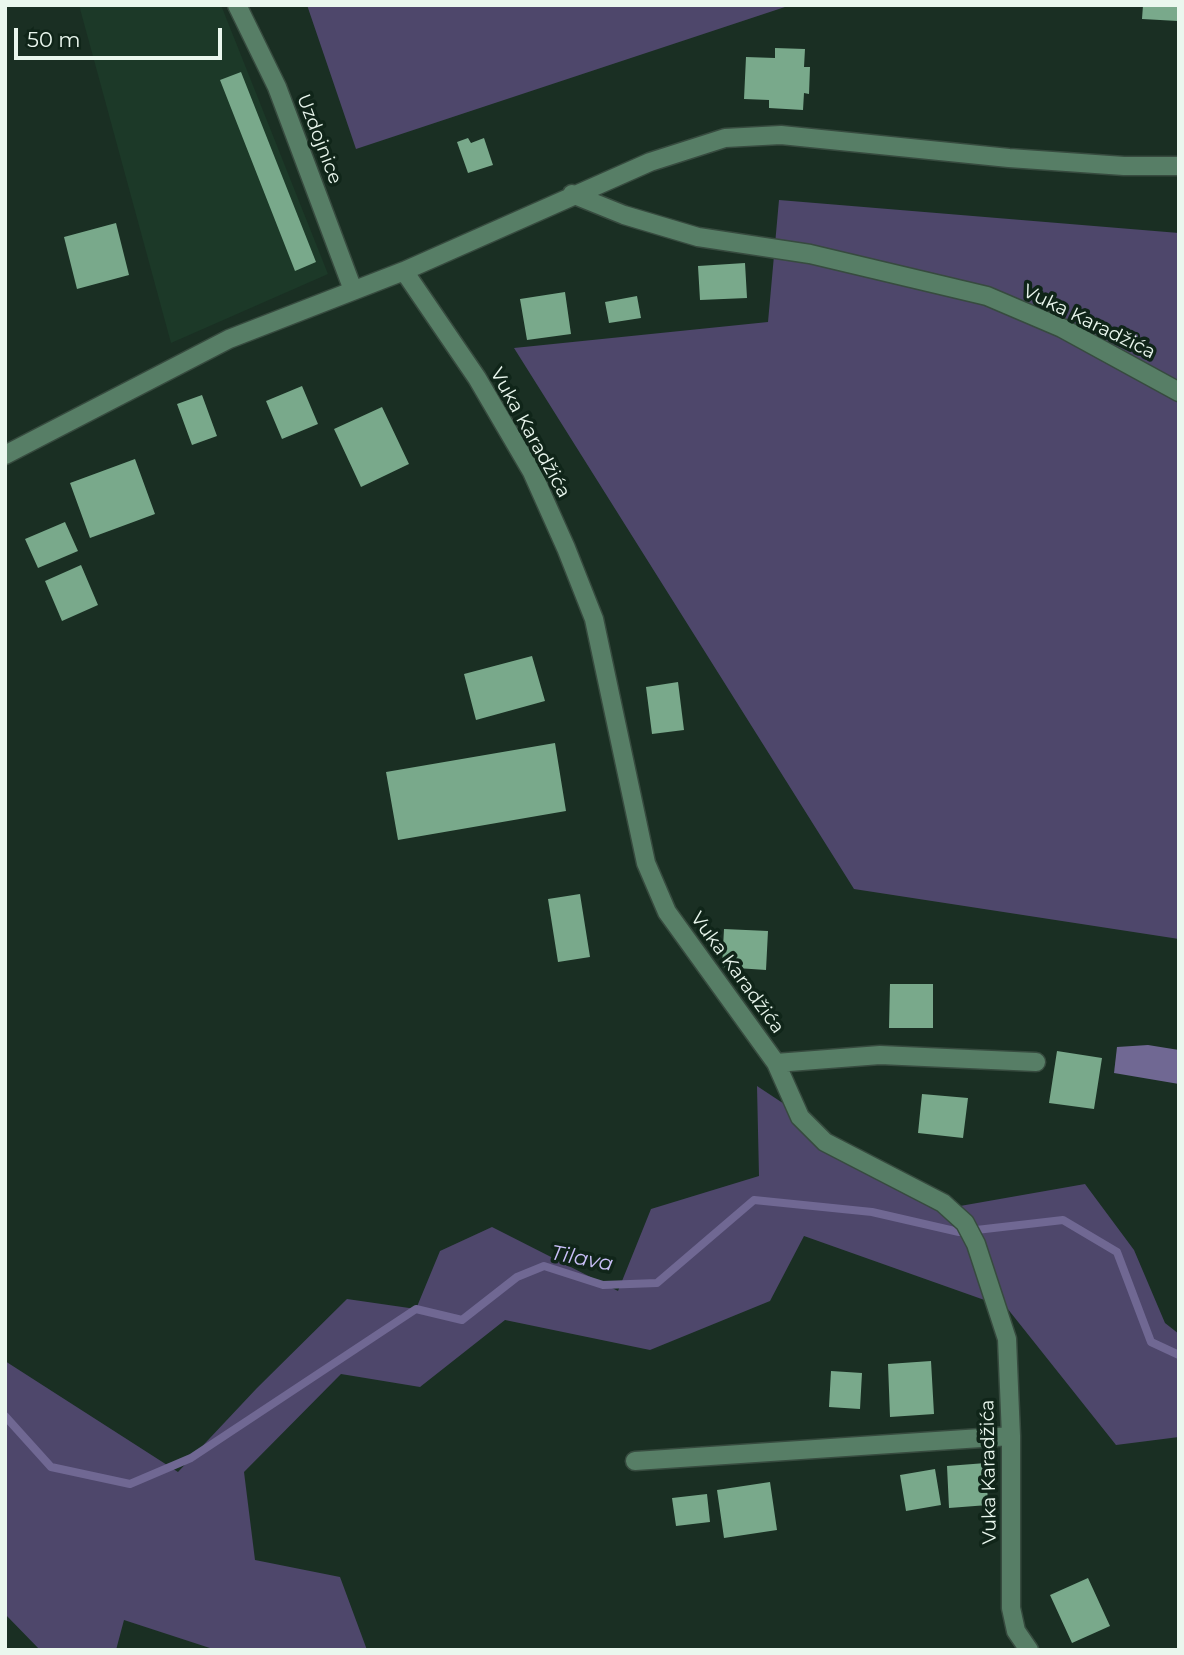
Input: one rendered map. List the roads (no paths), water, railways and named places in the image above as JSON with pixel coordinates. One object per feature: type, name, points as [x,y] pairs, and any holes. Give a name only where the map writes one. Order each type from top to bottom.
[{"type":"street","name":"Uzdojnice","points":[[237,5],[277,87],[353,290]]},
{"type":"street","points":[[5,455],[229,339],[404,271],[572,194],[650,162],[725,138],[781,135],[1022,159],[1124,166],[1179,166]]},
{"type":"street","name":"Vuka Karadžića","points":[[572,194],[624,215],[698,237],[857,264],[987,296],[1062,328],[1179,392]]},
{"type":"street","name":"Vuka Karadžića","points":[[404,271],[477,378],[532,472],[594,618],[646,863],[667,912],[776,1063],[800,1117],[825,1142],[943,1203],[965,1223],[976,1244],[1007,1339],[1011,1436],[1011,1608],[1016,1630],[1029,1650]]},
{"type":"street","points":[[776,1063],[880,1055],[1036,1062]]},
{"type":"street","points":[[635,1461],[1011,1436]]},
{"type":"waterway","name":"Tilava","points":[[5,1416],[51,1467],[130,1484],[191,1458],[416,1309],[462,1320],[517,1277],[544,1266],[603,1285],[657,1283],[754,1200],[872,1212],[959,1232],[1063,1220],[1117,1252],[1151,1342],[1179,1355]]}]
